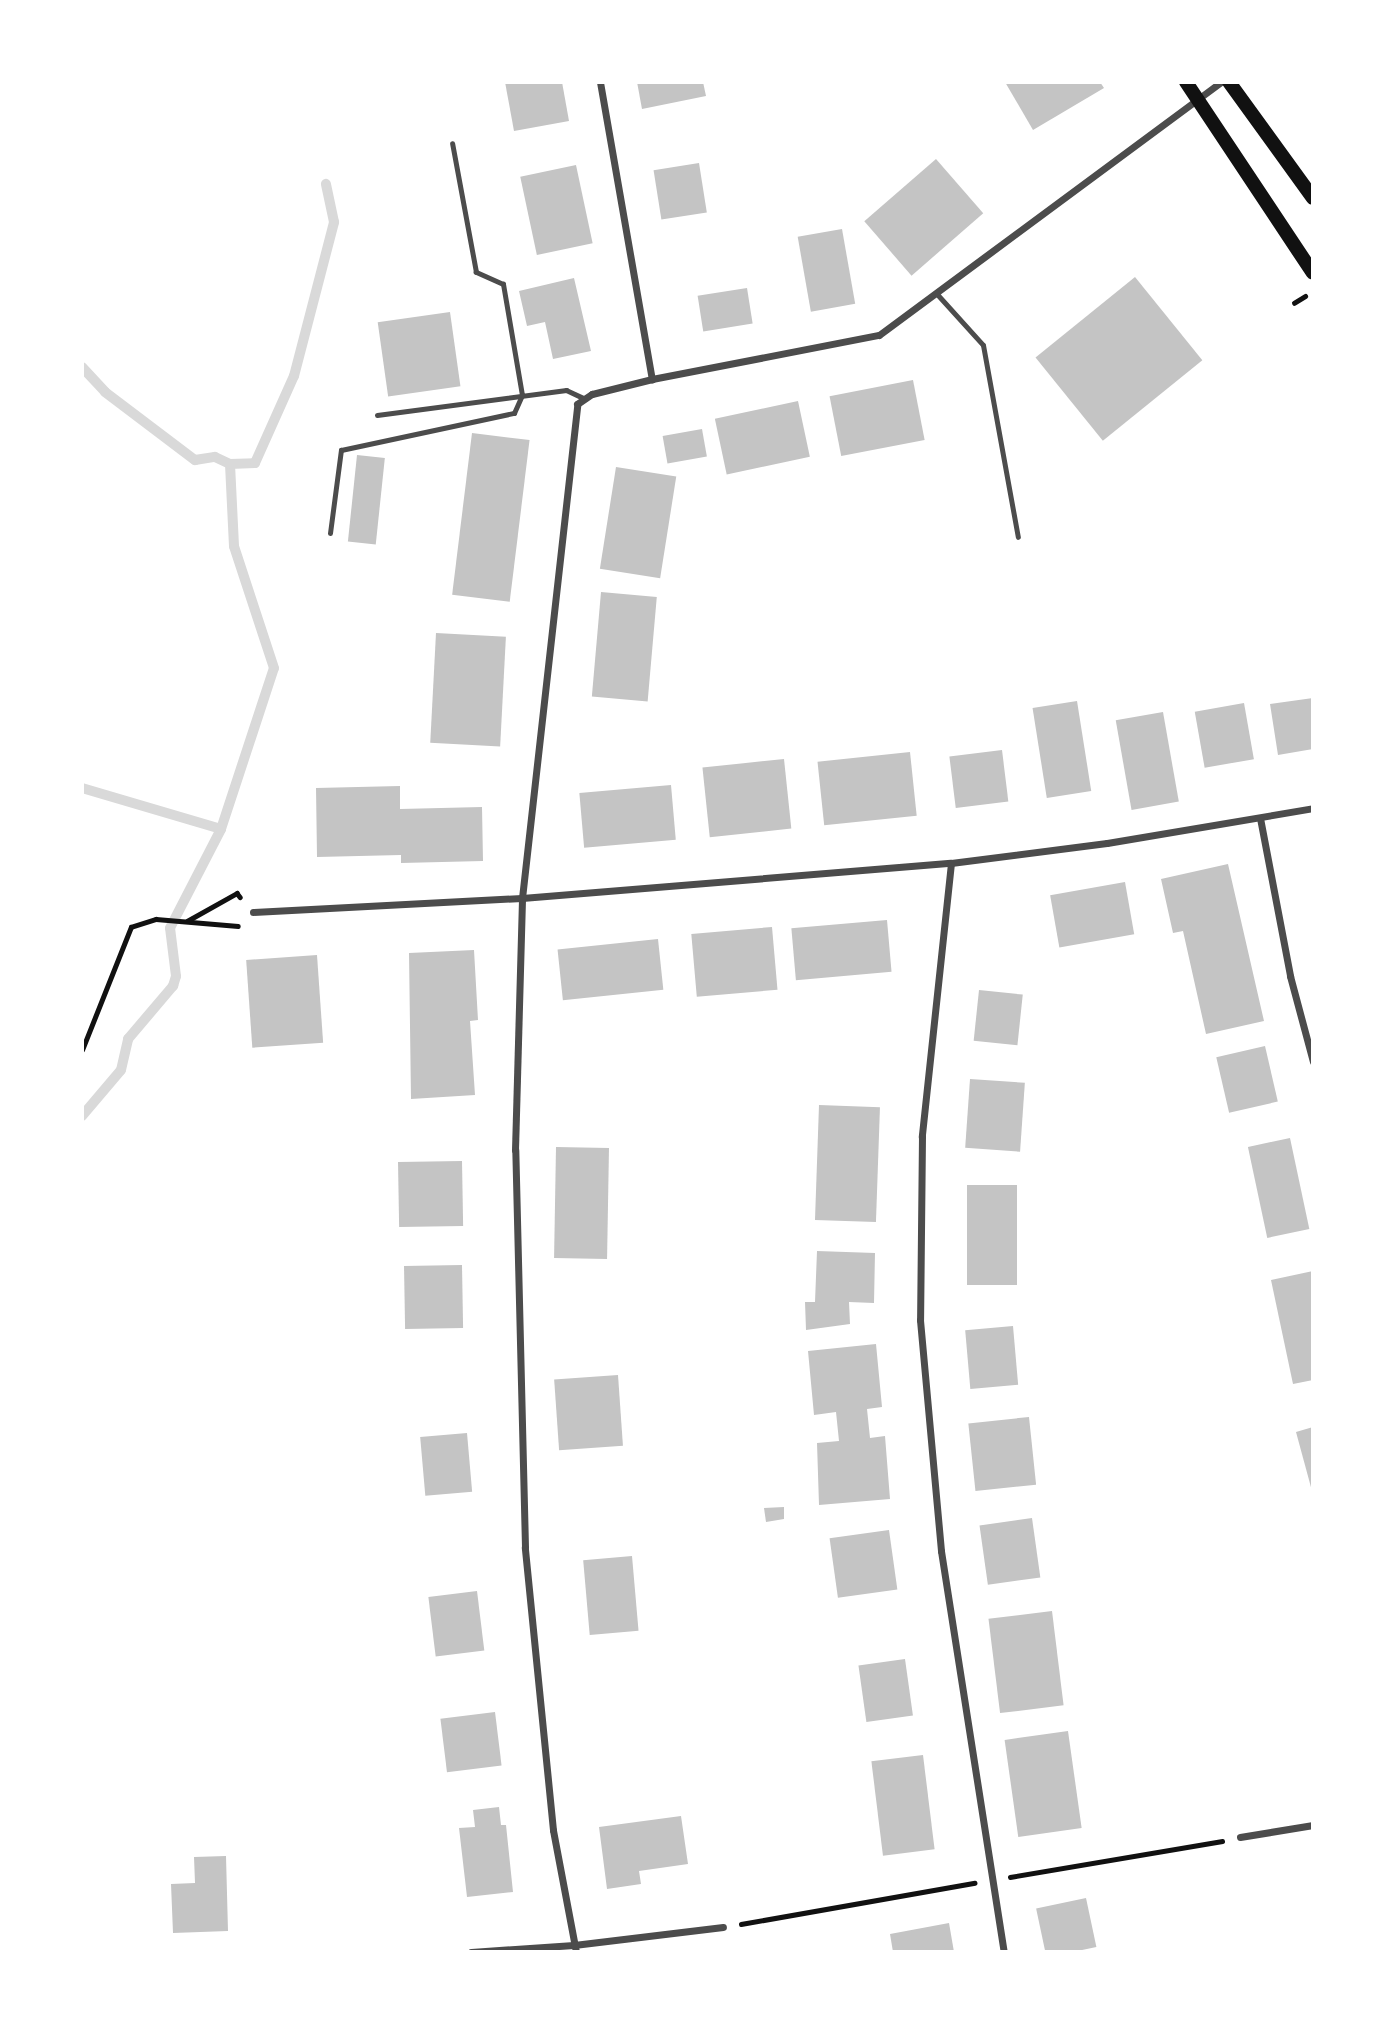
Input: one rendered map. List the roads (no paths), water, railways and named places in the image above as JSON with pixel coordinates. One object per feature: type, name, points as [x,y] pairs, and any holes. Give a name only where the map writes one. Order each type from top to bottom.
[{"type":"main road","points":[[1186,82],[1313,273]]},
{"type":"main road","points":[[1229,82],[1313,198]]},
{"type":"street","points":[[600,82],[652,379]]},
{"type":"street","points":[[575,1949],[553,1830],[525,1547],[515,1150],[522,898],[572,425],[578,404],[585,399],[652,379],[879,335],[1221,82]]},
{"type":"street","points":[[253,912],[522,898],[951,863],[1313,808]]},
{"type":"street","points":[[1260,818],[1290,976],[1313,1062]]},
{"type":"street","points":[[951,863],[922,1136],[920,1320],[941,1551],[1004,1952]]},
{"type":"street","points":[[1240,1838],[1313,1825]]},
{"type":"street","points":[[471,1952],[575,1949],[723,1927]]},
{"type":"lane","points":[[330,533],[341,450],[514,413],[522,395],[503,284],[476,272],[452,143]]},
{"type":"lane","points":[[936,293],[983,345],[1018,537]]},
{"type":"lane","points":[[377,415],[566,390],[585,399]]},
{"type":"waterway","points":[[82,1116],[121,1070],[128,1039],[173,986],[176,976],[170,928],[221,829],[274,668],[234,546],[230,464],[255,463],[294,376],[334,222],[326,184]]},
{"type":"waterway","points":[[82,367],[105,392],[195,460],[215,457],[230,464]]},
{"type":"waterway","points":[[82,788],[221,829]]}]
